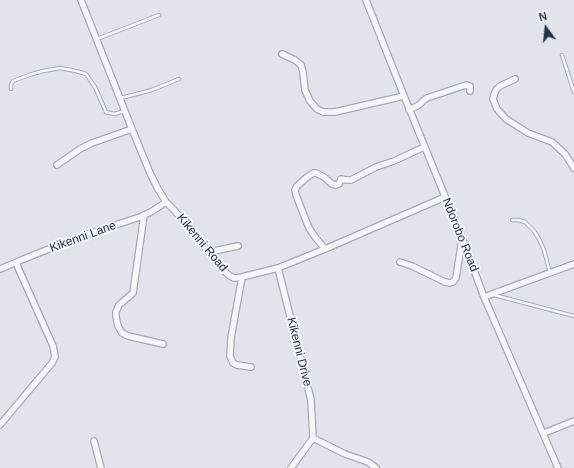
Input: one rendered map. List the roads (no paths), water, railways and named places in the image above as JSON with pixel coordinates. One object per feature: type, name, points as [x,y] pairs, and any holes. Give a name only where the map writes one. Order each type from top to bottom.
[{"type":"street","name":"Kikenni Road","points":[[81,0],[152,178],[166,202],[230,276],[234,278],[242,277],[278,268],[445,197]]},
{"type":"street","name":"Ndorobo Road","points":[[366,0],[409,110],[462,238],[484,297],[558,468]]},
{"type":"street","points":[[282,54],[295,60],[301,65],[305,90],[316,110],[323,112],[335,112],[404,96]]},
{"type":"street","points":[[515,79],[500,86],[496,90],[493,99],[497,109],[506,119],[514,124],[528,132],[552,142],[565,154],[574,168]]},
{"type":"street","points":[[409,110],[419,105],[427,98],[466,85],[470,86],[470,91]]},
{"type":"street","points":[[57,165],[80,149],[92,143],[132,129]]},
{"type":"street","points":[[325,248],[309,228],[296,194],[297,186],[313,173],[324,177],[332,184],[336,185],[339,184],[341,179],[351,180],[376,167],[394,161],[424,147]]},
{"type":"street","name":"Kikenni Lane","points":[[0,270],[36,254],[144,215],[166,202]]},
{"type":"street","points":[[144,215],[133,293],[119,305],[116,312],[116,317],[118,326],[122,333],[128,336],[163,344]]},
{"type":"street","points":[[400,262],[412,266],[445,282],[453,282],[456,278],[462,238]]},
{"type":"street","points":[[209,252],[238,246]]},
{"type":"street","points":[[0,425],[52,363],[55,357],[53,346],[16,263]]},
{"type":"street","points":[[484,297],[574,264]]},
{"type":"street","name":"Kikenni Drive","points":[[278,268],[311,400],[313,438]]},
{"type":"street","points":[[242,277],[230,356],[233,363],[251,367]]},
{"type":"street","points":[[544,433],[574,421]]},
{"type":"street","points":[[291,468],[313,438],[345,454],[368,462],[376,468]]},
{"type":"street","points":[[94,441],[102,468]]},
{"type":"lane","points":[[97,39],[159,15]]},
{"type":"lane","points":[[562,55],[574,92]]},
{"type":"lane","points":[[11,89],[13,81],[28,75],[60,68],[76,71],[86,74],[96,87],[106,112],[114,114],[125,111]]},
{"type":"lane","points":[[120,99],[152,90],[179,80]]},
{"type":"lane","points":[[512,220],[525,222],[534,231],[542,245],[550,272]]},
{"type":"lane","points":[[492,294],[574,316]]}]
